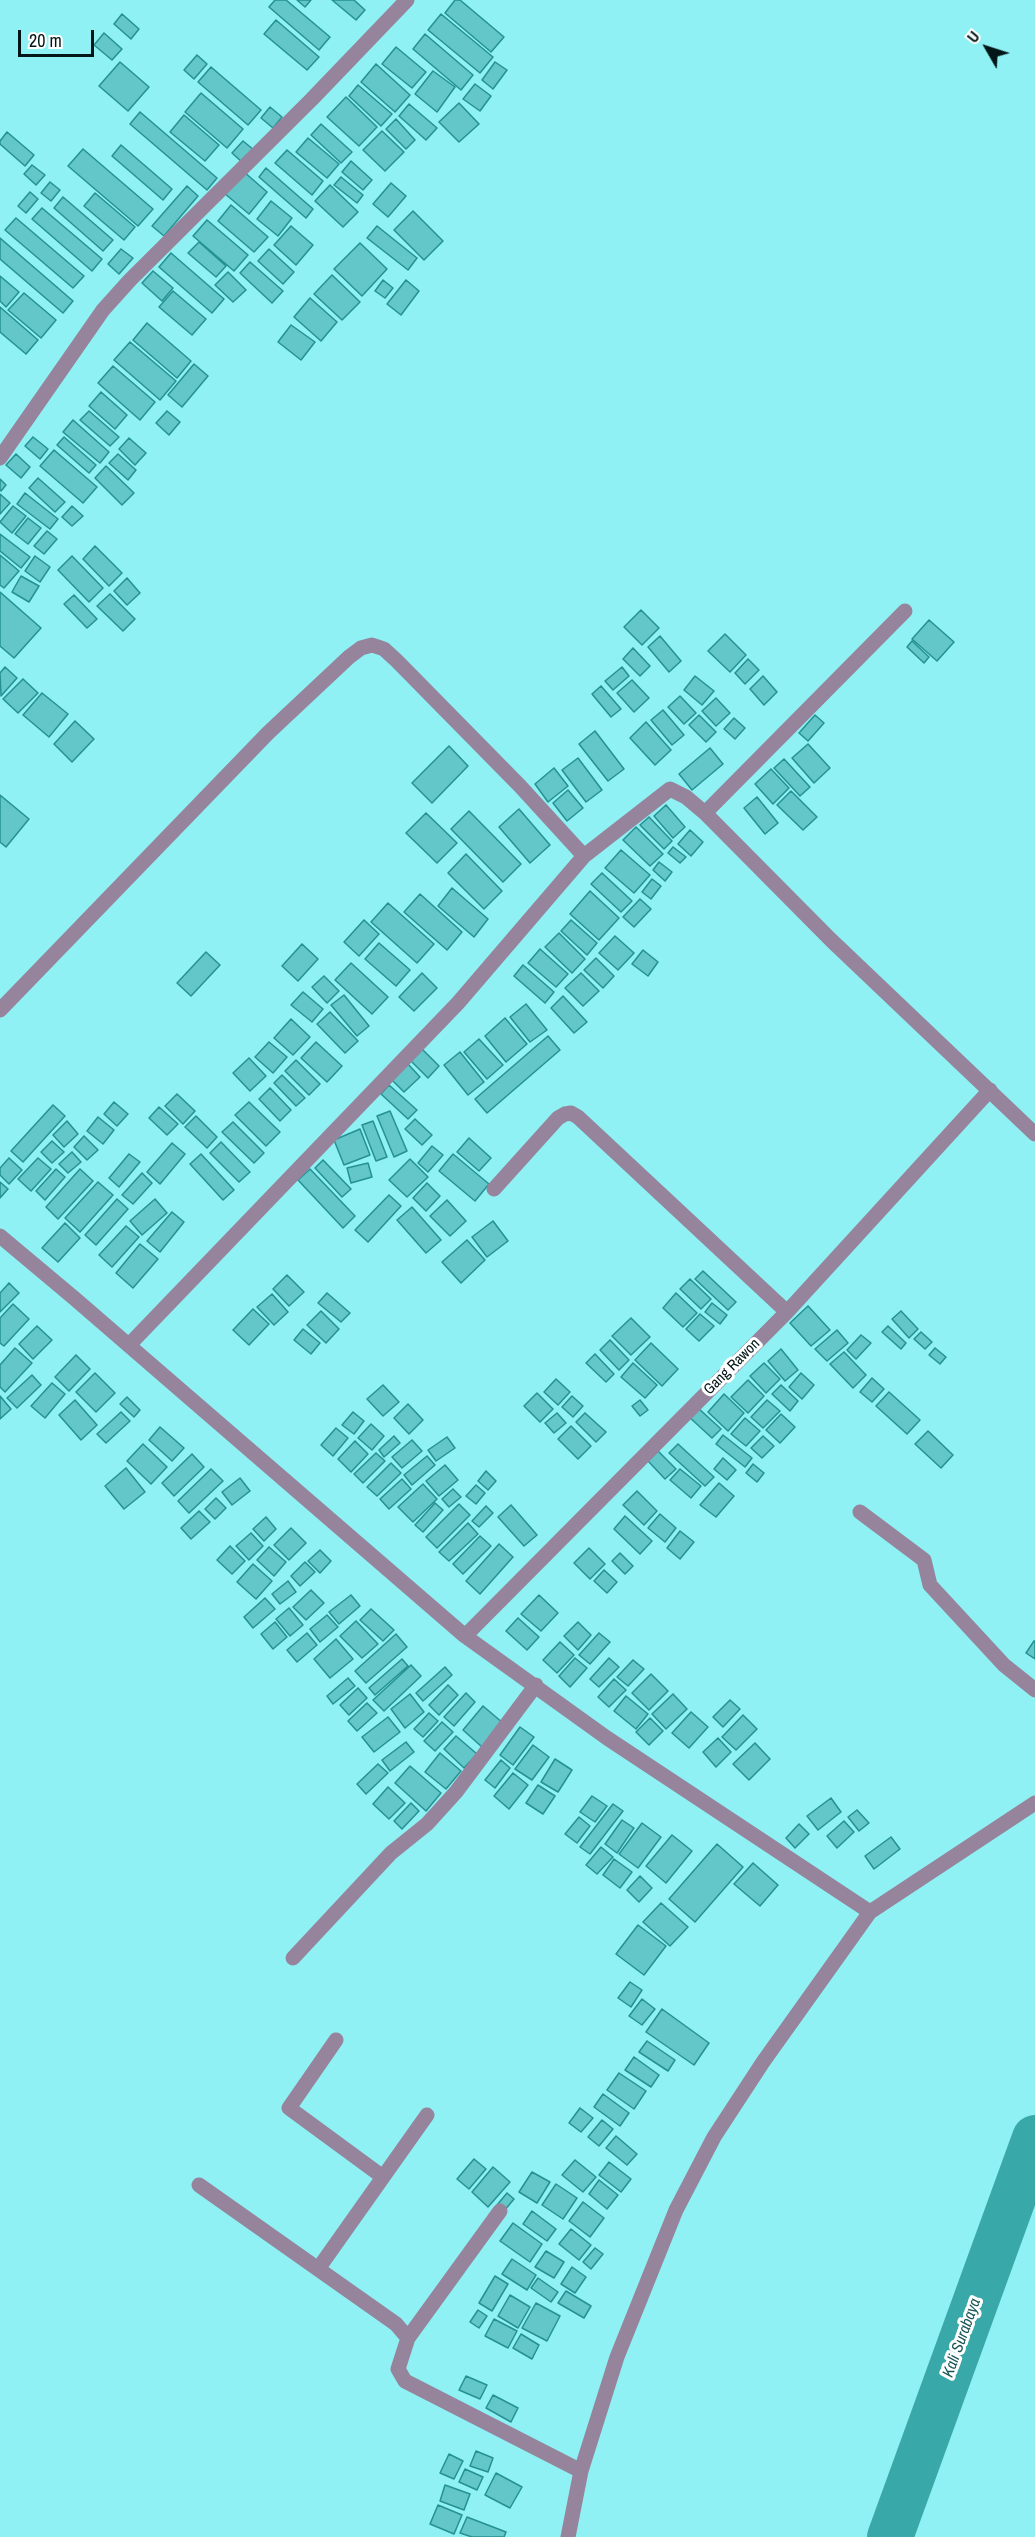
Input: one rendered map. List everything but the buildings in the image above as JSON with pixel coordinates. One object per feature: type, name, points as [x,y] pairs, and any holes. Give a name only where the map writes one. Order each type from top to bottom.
[{"type":"street","points":[[0,458],[110,302],[407,0]]},
{"type":"street","points":[[705,813],[905,611]]},
{"type":"street","points":[[0,1010],[268,734],[349,657],[361,648],[372,645],[384,649],[397,661],[520,786],[584,856]]},
{"type":"street","points":[[129,1345],[458,1003],[584,856],[670,789],[678,791],[705,813],[831,940],[1035,1134]]},
{"type":"street","name":"Gang Rawon","points":[[465,1636],[787,1312],[990,1090]]},
{"type":"street","points":[[494,1189],[558,1118],[571,1113],[578,1117],[787,1312]]},
{"type":"street","points":[[0,1236],[465,1636],[607,1738],[870,1912]]},
{"type":"street","points":[[860,1512],[924,1560],[930,1585],[1004,1665],[1035,1690]]},
{"type":"street","points":[[293,1958],[391,1853],[427,1824],[456,1792],[536,1685]]},
{"type":"street","points":[[568,2537],[581,2470],[617,2357],[676,2210],[714,2137],[757,2071],[870,1912],[1035,1803]]},
{"type":"street","points":[[336,2040],[289,2108],[383,2177]]},
{"type":"street","points":[[318,2269],[427,2115]]},
{"type":"street","points":[[199,2185],[396,2324],[408,2338]]},
{"type":"street","points":[[500,2211],[408,2338],[398,2369],[405,2381],[581,2470]]},
{"type":"waterway","name":"Kali Surabaya","points":[[890,2537],[1035,2138]]}]
